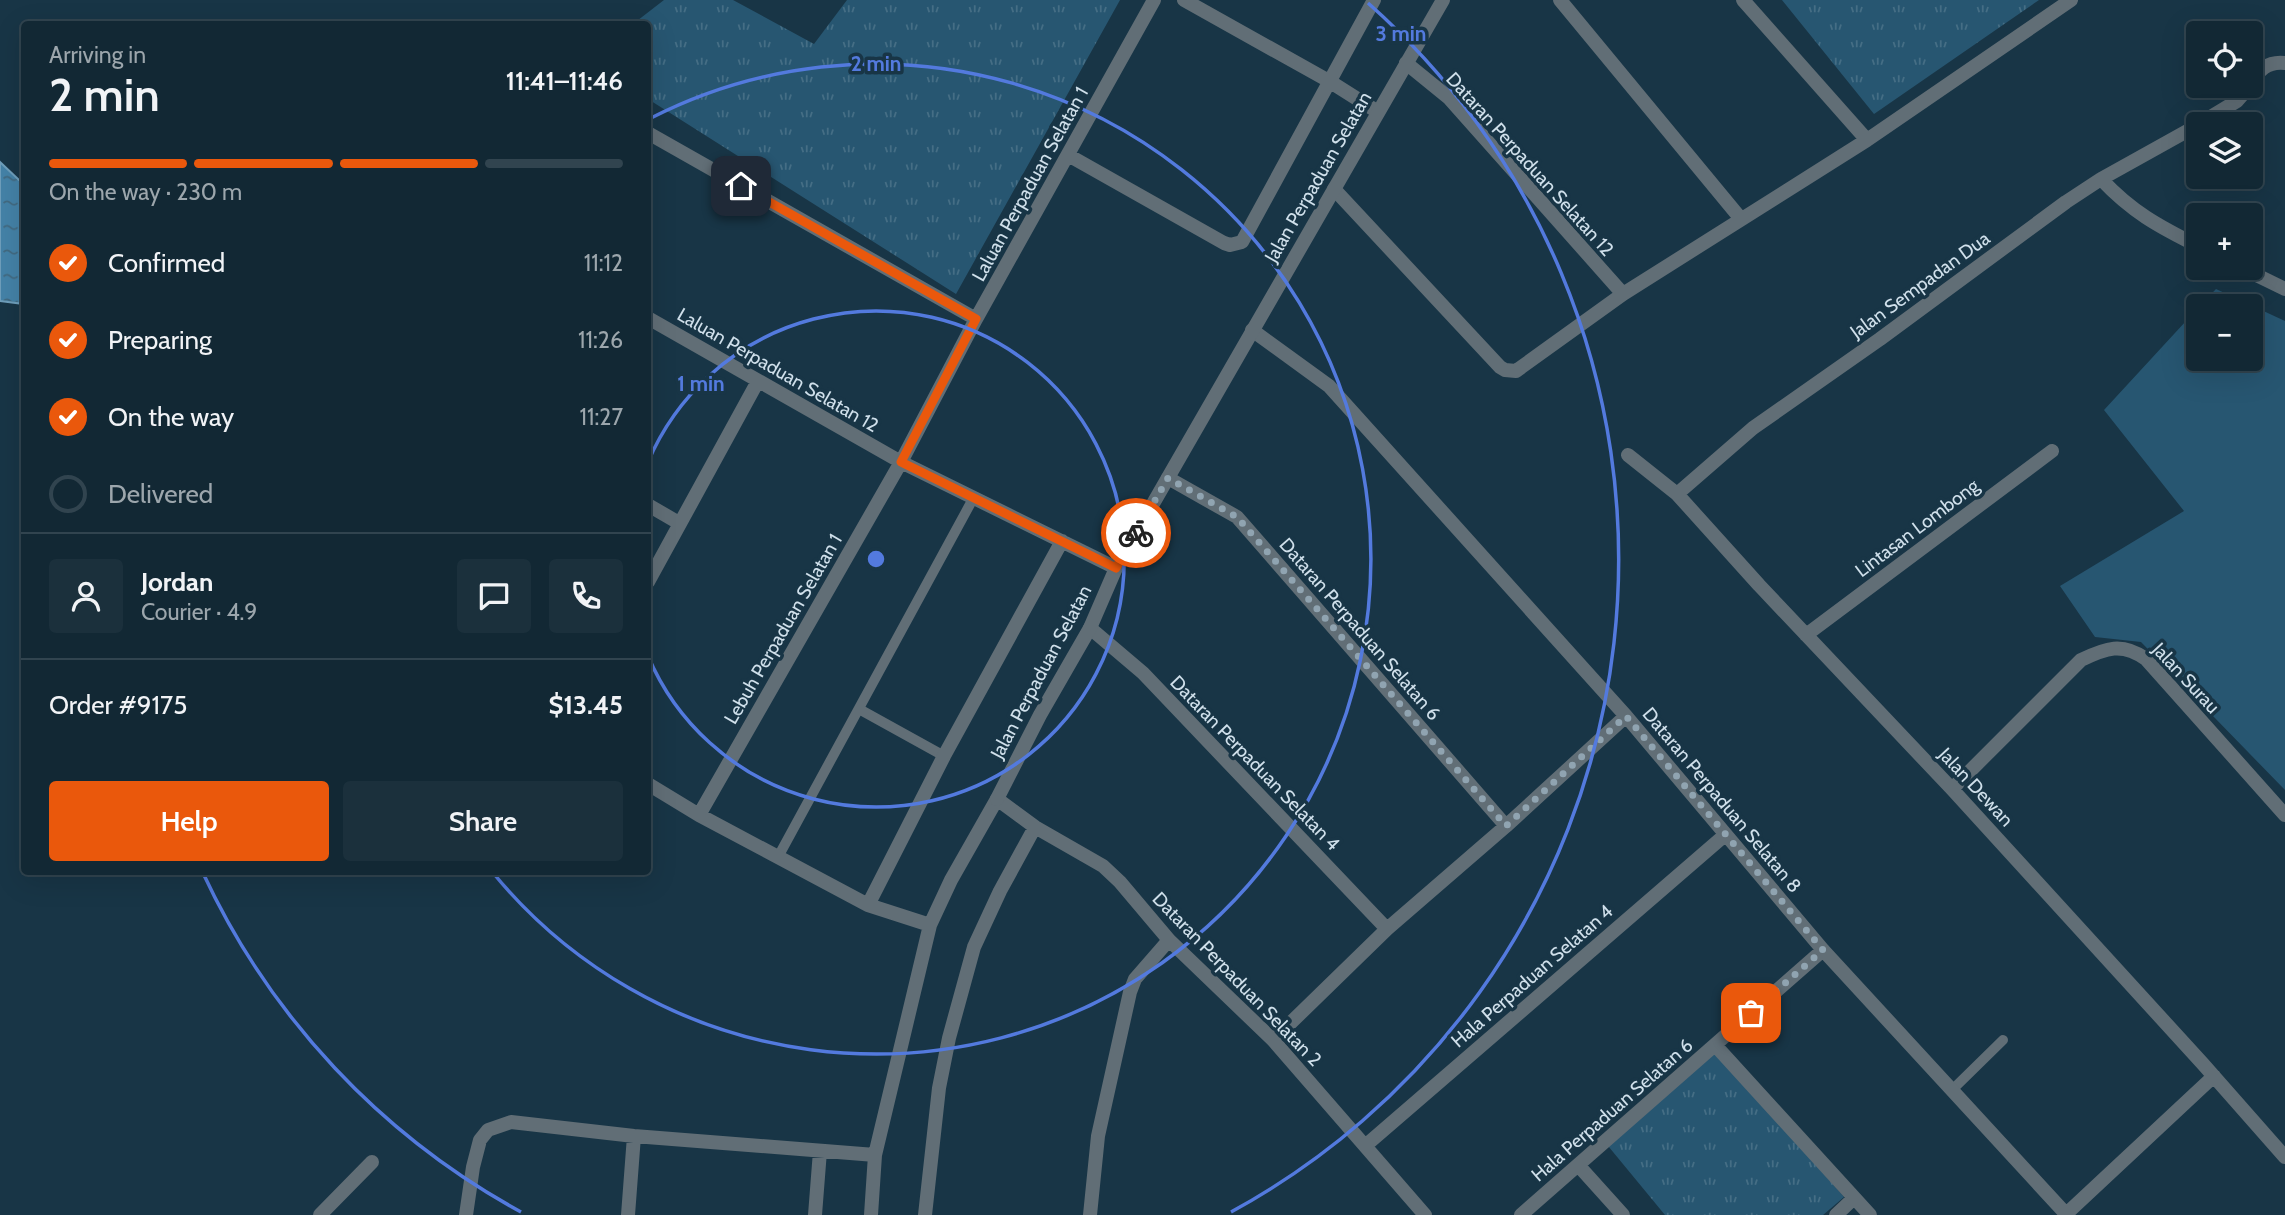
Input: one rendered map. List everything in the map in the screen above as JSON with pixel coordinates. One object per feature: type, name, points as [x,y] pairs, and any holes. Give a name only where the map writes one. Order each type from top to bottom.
[{"type":"street","name":"Laluan Perpaduan Selatan 1","points":[[901,462],[976,319],[1154,0]]},
{"type":"street","points":[[1184,0],[1329,80],[1378,112]]},
{"type":"street","points":[[1068,155],[1224,243],[1236,245],[1246,237],[1374,0]]},
{"type":"street","name":"Jalan Perpaduan Selatan","points":[[871,1215],[875,1155],[930,925],[951,880],[1090,628],[1116,568],[1443,0]]},
{"type":"street","points":[[1560,0],[1741,219]]},
{"type":"street","points":[[1743,0],[1867,140]]},
{"type":"street","points":[[1334,189],[1500,367],[1516,371],[1623,294],[1867,140],[2071,0]]},
{"type":"street","name":"Jalan Sempadan Dua","points":[[2263,68],[2282,62]]},
{"type":"street","name":"Dataran Perpaduan Selatan 12","points":[[1406,63],[1449,98],[1623,294]]},
{"type":"street","name":"Jalan Sempadan Dua","points":[[2220,112],[2239,98]]},
{"type":"street","name":"Jalan Sempadan Dua","points":[[1676,494],[1753,428],[2101,179],[2186,132]]},
{"type":"street","points":[[651,135],[976,319]]},
{"type":"street","points":[[2101,179],[2122,202],[2150,222],[2186,240]]},
{"type":"street","points":[[2263,278],[2285,289]]},
{"type":"street","name":"Laluan Perpaduan Selatan 12","points":[[651,320],[901,462],[1116,568]]},
{"type":"street","name":"Dataran Perpaduan Selatan 8","points":[[1252,330],[1329,386],[1626,716],[1823,950],[2066,1214]]},
{"type":"street","points":[[651,576],[758,381]]},
{"type":"street","name":"Lintasan Lombong","points":[[1806,635],[2052,452]]},
{"type":"street","name":"Jalan Dewan","points":[[1629,455],[1676,494],[1952,789],[2285,1157]]},
{"type":"street","name":"Lebuh Perpaduan Selatan 1","points":[[699,815],[901,462]]},
{"type":"street","name":"Dataran Perpaduan Selatan 6","points":[[1168,478],[1237,517],[1506,826]]},
{"type":"street","points":[[651,507],[679,523]]},
{"type":"street","points":[[868,905],[944,756],[1062,541]]},
{"type":"street","name":"Dataran Perpaduan Selatan 4","points":[[1090,628],[1143,673],[1387,929]]},
{"type":"street","name":"Jalan Surau","points":[[1952,789],[2081,660],[2100,651],[2119,648],[2133,650],[2146,659],[2285,815]]},
{"type":"street","points":[[1273,1040],[1387,929],[1506,826],[1626,716]]},
{"type":"street","points":[[651,786],[699,815],[868,905],[930,925]]},
{"type":"street","name":"Dataran Perpaduan Selatan 2","points":[[997,799],[1035,827],[1103,866],[1120,882],[1169,940],[1273,1040],[1425,1215]]},
{"type":"street","points":[[925,1215],[939,1088],[948,1038],[974,947],[1000,891],[1035,827]]},
{"type":"street","name":"Hala Perpaduan Selatan 4","points":[[1366,1146],[1725,835]]},
{"type":"street","points":[[1090,1215],[1098,1136],[1130,992],[1135,979],[1169,940]]},
{"type":"street","name":"Hala Perpaduan Selatan 6","points":[[1521,1215],[1823,950]]},
{"type":"street","points":[[1715,1045],[1870,1215]]},
{"type":"street","points":[[2066,1214],[2214,1076]]},
{"type":"street","points":[[466,1215],[476,1151],[488,1130],[499,1125],[530,1123],[634,1136],[875,1155]]},
{"type":"street","points":[[628,1215],[634,1136]]},
{"type":"street","points":[[816,1215],[821,1151]]},
{"type":"street","points":[[320,1215],[372,1162]]},
{"type":"street","points":[[1578,1165],[1623,1215]]},
{"type":"street","points":[[1836,1215],[1854,1198]]},
{"type":"lane","points":[[778,857],[974,497]]},
{"type":"lane","points":[[859,709],[944,756]]},
{"type":"lane","points":[[1952,1090],[2003,1040]]},
{"type":"green space","points":[[664,0],[733,0],[814,44],[847,0],[1120,0],[956,294],[651,101],[651,21],[637,21]]},
{"type":"green space","points":[[1782,0],[2039,0],[1874,114]]},
{"type":"green space","points":[[2216,289],[2227,294],[2211,294]]},
{"type":"green space","points":[[2263,311],[2285,321],[2285,790],[2141,642],[2095,637],[2060,586],[2184,511],[2104,410],[2186,321],[2186,371],[2263,371]]},
{"type":"green space","points":[[1716,1050],[1844,1197],[1823,1215],[1665,1215],[1604,1141]]},
{"type":"water","points":[[0,162],[21,180],[21,304],[0,301]]},
{"type":"way so far","points":[[1136,533],[1168,478],[1237,517],[1506,826],[1626,716],[1823,950],[1751,1013]]},
{"type":"route","points":[[741,186],[976,319],[901,462],[1116,568],[1136,533]]}]
